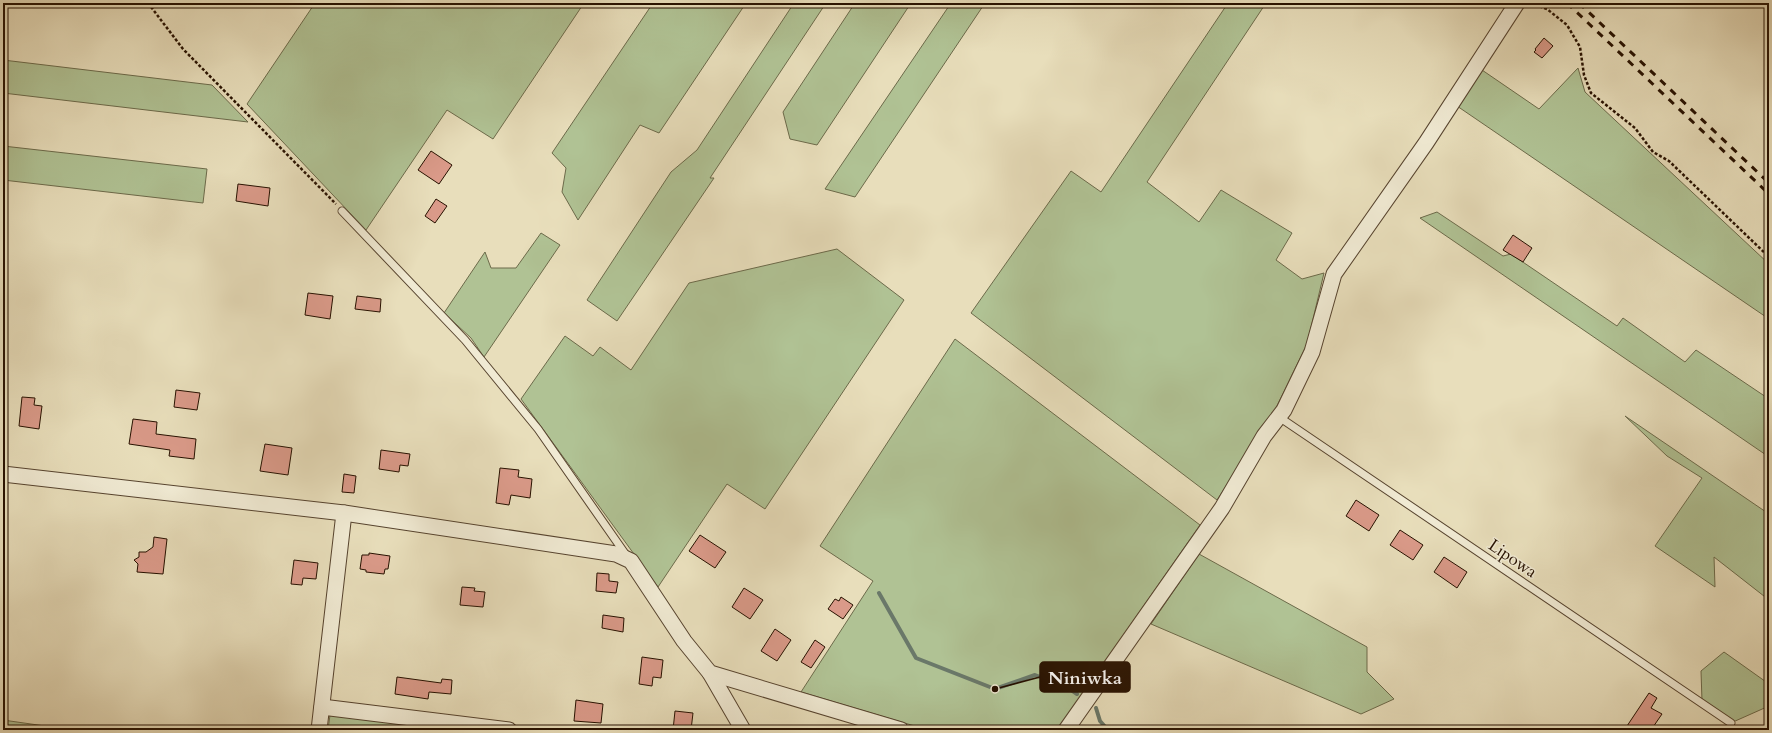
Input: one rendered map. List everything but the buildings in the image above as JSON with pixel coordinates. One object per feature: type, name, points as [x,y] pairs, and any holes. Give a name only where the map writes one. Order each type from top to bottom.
[{"type":"street","points":[[1066,730],[1222,508],[1264,436],[1284,410],[1312,352],[1334,274],[1426,143],[1516,4]]},
{"type":"street","points":[[3,474],[344,513],[616,554],[630,562],[684,641],[710,673],[743,730]]},
{"type":"street","points":[[319,730],[344,513]]},
{"type":"street","points":[[710,673],[901,730]]},
{"type":"street","points":[[322,707],[509,730]]},
{"type":"lane","points":[[342,211],[465,340],[538,429],[630,562]]},
{"type":"lane","name":"Lipowa","points":[[1279,417],[1731,723]]},
{"type":"path","points":[[148,3],[183,49],[342,211]]},
{"type":"path","points":[[1516,4],[1531,3],[1547,9],[1567,25],[1580,47],[1584,75],[1591,93],[1635,128],[1653,152],[1668,161],[1769,256]]},
{"type":"green space","points":[[315,3],[584,3],[493,139],[447,110],[366,230],[247,104]]},
{"type":"green space","points":[[653,3],[746,3],[659,133],[640,125],[578,220],[562,192],[566,168],[552,153]]},
{"type":"green space","points":[[794,3],[826,3],[710,178],[714,178],[617,321],[587,300],[671,172],[697,150]]},
{"type":"green space","points":[[855,3],[911,3],[817,145],[790,139],[783,112]]},
{"type":"green space","points":[[951,3],[985,3],[855,197],[825,189]]},
{"type":"green space","points":[[1228,3],[1266,3],[1147,182],[1199,222],[1221,190],[1292,233],[1276,260],[1302,279],[1324,273],[1307,344],[1275,410],[1217,500],[971,313],[1071,171],[1101,192]]},
{"type":"green space","points":[[3,60],[212,85],[248,122],[3,93]]},
{"type":"green space","points":[[1578,68],[1585,92],[1769,264],[1769,319],[1457,106],[1482,70],[1539,109]]},
{"type":"green space","points":[[3,146],[207,169],[203,203],[3,180]]},
{"type":"green space","points":[[1437,212],[1503,256],[1511,254],[1617,326],[1623,318],[1685,362],[1696,350],[1769,399],[1769,457],[1420,218]]},
{"type":"green space","points":[[541,233],[560,245],[484,357],[471,338],[444,313],[485,252],[491,268],[516,268]]},
{"type":"green space","points":[[837,249],[904,300],[765,509],[727,484],[658,587],[521,399],[565,336],[593,356],[600,347],[631,370],[689,283]]},
{"type":"green space","points":[[955,339],[1200,525],[1057,730],[928,730],[801,692],[873,581],[820,546]]},
{"type":"green space","points":[[1625,416],[1769,514],[1769,600],[1714,557],[1715,587],[1655,546],[1702,478],[1667,456]]},
{"type":"green space","points":[[1199,554],[1367,647],[1367,672],[1394,699],[1361,714],[1151,624]]},
{"type":"green space","points":[[1724,652],[1769,684],[1769,706],[1733,722],[1702,701],[1701,671]]},
{"type":"green space","points":[[330,715],[457,730],[328,730]]},
{"type":"green space","points":[[3,720],[66,729],[67,730],[3,730]]},
{"type":"waterway","points":[[879,593],[916,658],[995,689],[1035,675],[1067,687],[1077,694]]},
{"type":"waterway","points":[[1096,708],[1100,721],[1108,730]]},
{"type":"railway","points":[[1567,3],[1769,194]]},
{"type":"railway","points":[[1579,3],[1769,183]]},
{"type":"place","name":"Niniwka","points":[[995,689]]}]
